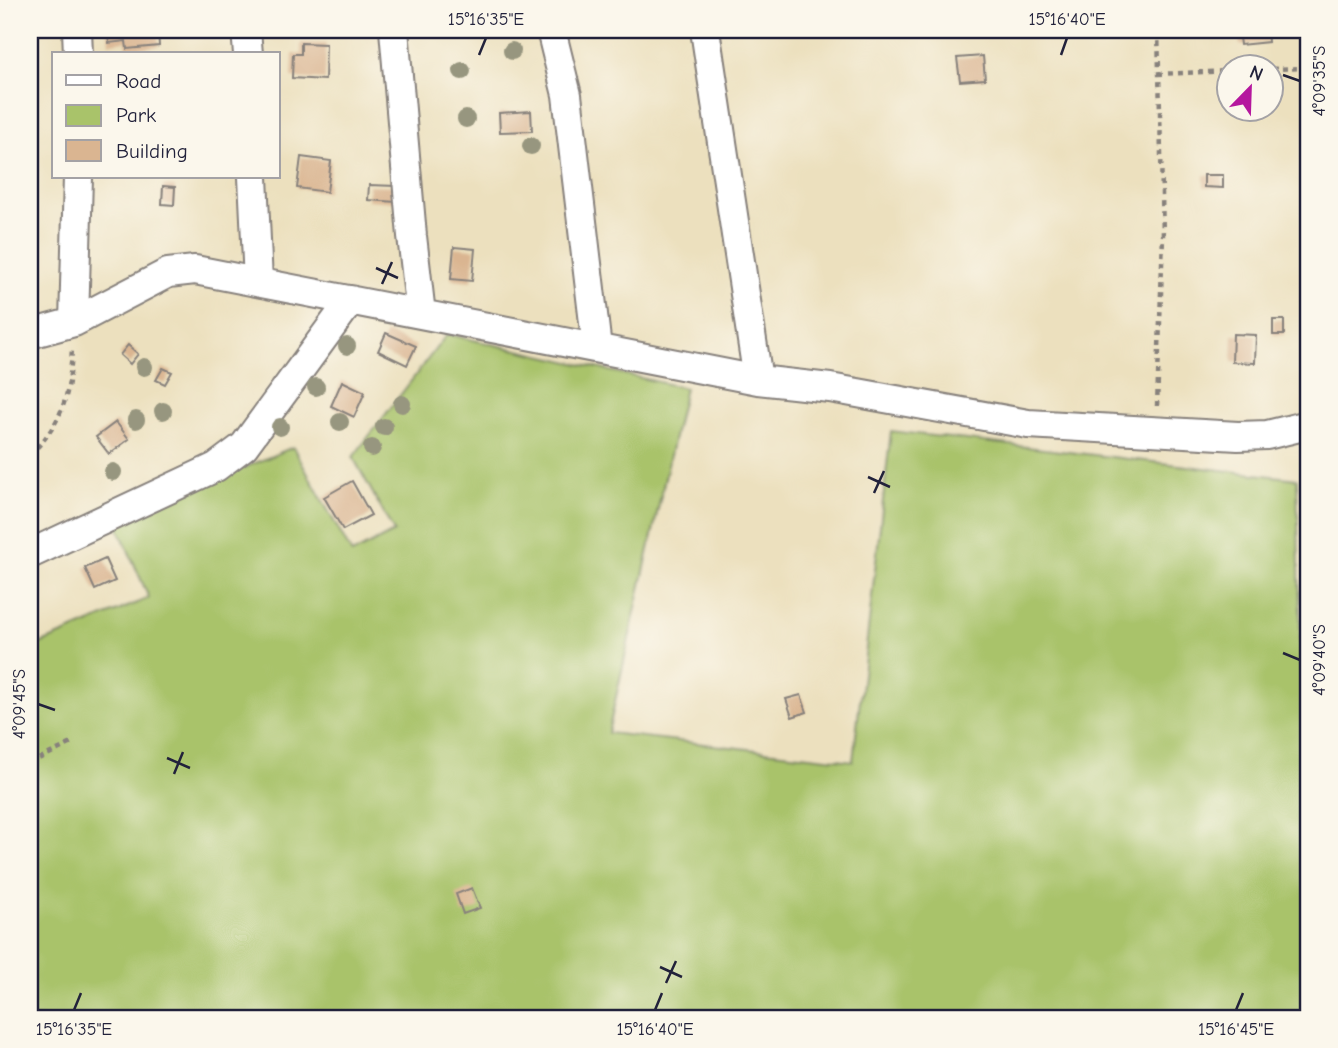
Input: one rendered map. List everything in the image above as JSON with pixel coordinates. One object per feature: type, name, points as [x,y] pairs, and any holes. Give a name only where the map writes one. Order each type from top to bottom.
[{"type":"street","points":[[77,30],[78,52]]},
{"type":"street","points":[[247,30],[248,52]]},
{"type":"street","points":[[394,30],[421,314]]},
{"type":"street","points":[[551,30],[567,94],[597,348]]},
{"type":"street","points":[[705,30],[758,380]]},
{"type":"street","points":[[74,321],[78,178]]},
{"type":"street","points":[[253,178],[258,282]]},
{"type":"street","points":[[30,334],[74,321],[168,273],[195,270],[758,380],[830,388],[1028,424],[1248,436],[1267,435],[1308,425]]},
{"type":"street","points":[[30,554],[216,467],[235,455],[351,300]]},
{"type":"path","points":[[1157,432],[1163,236],[1158,30]]},
{"type":"path","points":[[1286,69],[1308,68]]},
{"type":"path","points":[[1158,74],[1216,72]]},
{"type":"path","points":[[30,455],[47,437],[64,407],[72,361],[74,321]]},
{"type":"path","points":[[30,763],[72,744]]},
{"type":"green space","points":[[447,334],[685,388],[608,733],[853,761],[891,431],[1297,479],[1303,743],[1308,744],[1308,1018],[30,1018],[30,648],[149,598],[116,522],[293,447],[352,554],[394,532],[353,457]]},
{"type":"building","points":[[108,30],[158,30],[159,46],[127,49],[126,41],[109,43]]},
{"type":"building","points":[[1238,30],[1267,30],[1268,42],[1240,45]]},
{"type":"building","points":[[301,43],[326,44],[325,80],[292,78],[293,54],[301,54]]},
{"type":"building","points":[[983,56],[985,79],[960,81],[957,58]]},
{"type":"building","points":[[531,111],[532,131],[500,132],[499,113]]},
{"type":"building","points":[[301,157],[331,161],[327,192],[297,188]]},
{"type":"building","points":[[1204,175],[1223,175],[1223,188],[1204,187]]},
{"type":"building","points":[[369,185],[396,186],[396,202],[368,200]]},
{"type":"building","points":[[163,186],[175,187],[174,205],[162,204]]},
{"type":"building","points":[[454,247],[475,249],[472,281],[451,279]]},
{"type":"building","points":[[1273,320],[1284,320],[1284,335],[1273,335]]},
{"type":"building","points":[[386,333],[416,346],[407,365],[378,351]]},
{"type":"building","points":[[1233,334],[1256,335],[1255,363],[1232,362]]},
{"type":"building","points":[[128,345],[138,354],[130,364],[120,355]]},
{"type":"building","points":[[163,368],[172,372],[165,384],[156,380]]},
{"type":"building","points":[[342,381],[365,392],[354,417],[331,406]]},
{"type":"building","points":[[116,422],[129,439],[109,454],[96,437]]},
{"type":"building","points":[[352,481],[371,515],[343,530],[324,497]]},
{"type":"building","points":[[105,559],[115,581],[95,590],[85,568]]},
{"type":"building","points":[[801,695],[807,712],[792,717],[786,699]]},
{"type":"building","points":[[472,888],[480,908],[463,914],[456,894]]}]
